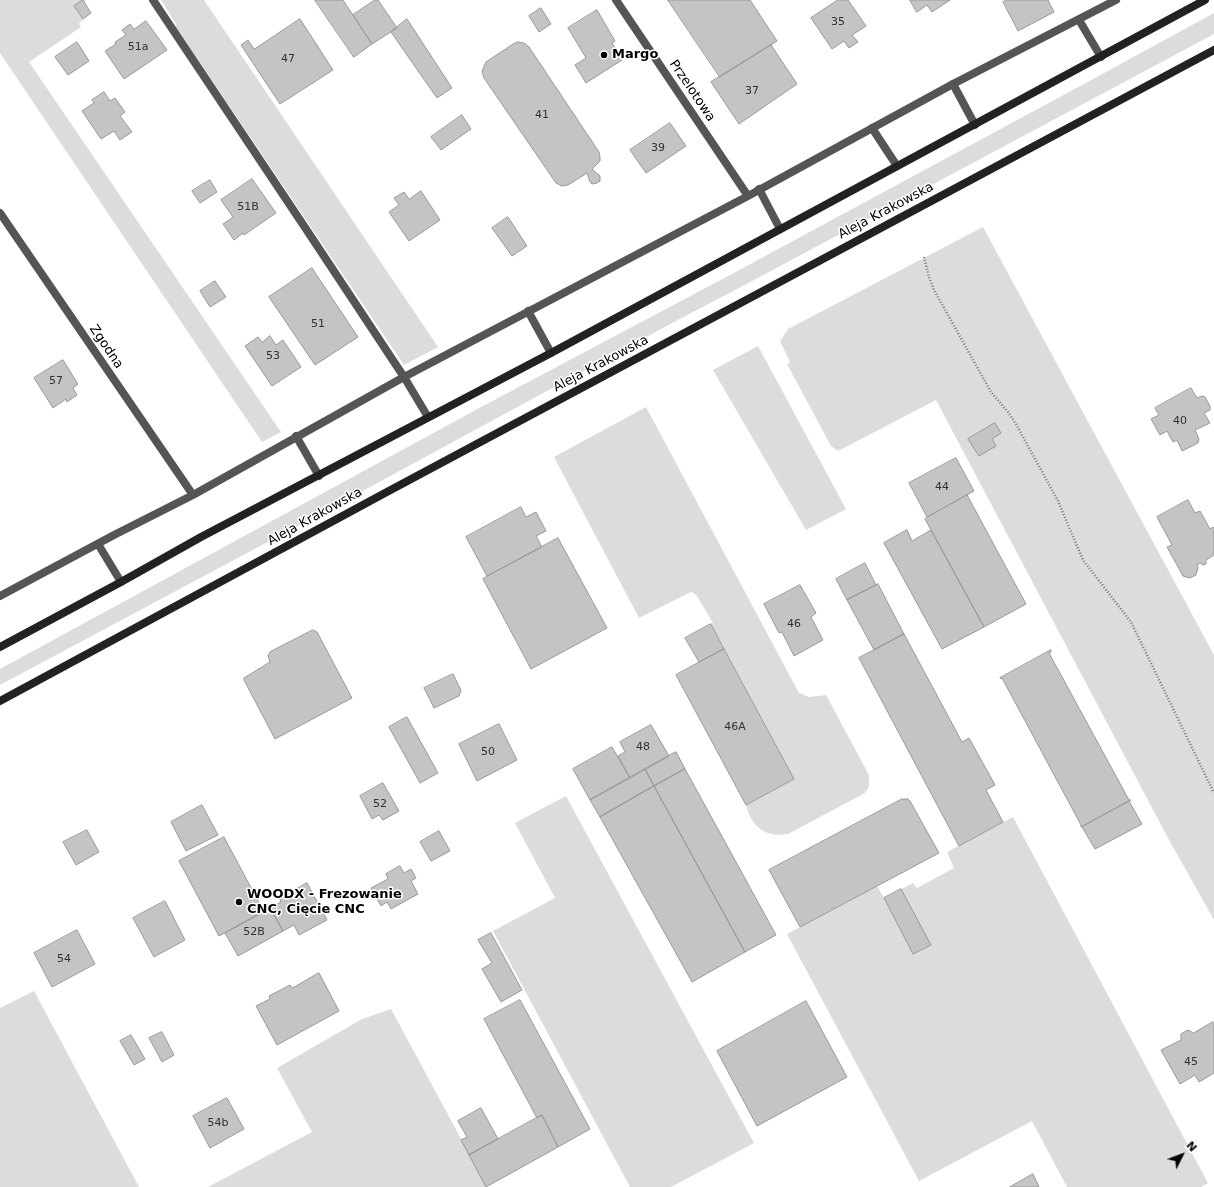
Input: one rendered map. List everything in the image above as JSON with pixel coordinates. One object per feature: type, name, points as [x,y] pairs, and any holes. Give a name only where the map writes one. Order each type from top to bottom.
[{"type":"main road","points":[[0,647],[201,537],[551,353],[1205,0]]},
{"type":"main road","name":"Aleja Krakowska","points":[[0,701],[385,493],[1214,50]]},
{"type":"street","points":[[153,0],[404,376],[428,417]]},
{"type":"street","name":"Przelotowa","points":[[616,0],[748,196]]},
{"type":"street","points":[[0,596],[193,495],[404,376],[748,196],[953,84],[1080,20],[1116,0]]},
{"type":"street","points":[[1080,20],[1101,57]]},
{"type":"street","points":[[953,84],[975,125]]},
{"type":"street","points":[[872,128],[897,166]]},
{"type":"street","points":[[759,189],[780,229]]},
{"type":"street","name":"Zgodna","points":[[0,213],[193,495]]},
{"type":"street","points":[[528,311],[551,353]]},
{"type":"street","points":[[296,436],[319,476]]},
{"type":"street","points":[[98,544],[121,582]]},
{"type":"path","points":[[924,257],[928,277],[934,290],[991,392],[1016,424],[1058,501],[1083,560],[1131,622],[1214,793]]},
{"type":"shaded area","points":[[0,0],[83,0],[74,6],[83,20],[79,23],[81,27],[29,62],[281,432],[262,442],[0,53]]},
{"type":"shaded area","points":[[161,0],[204,0],[438,347],[404,365],[176,27],[176,24]]},
{"type":"shaded area","points":[[1214,13],[1214,34],[674,322],[335,506],[0,685],[0,669],[483,406],[730,275]]},
{"type":"shaded area","points":[[983,227],[1214,655],[1214,920],[1168,838],[936,400],[838,451],[831,446],[787,364],[790,362],[780,341],[788,329]]},
{"type":"shaded area","points":[[758,346],[846,509],[806,530],[713,370]]},
{"type":"shaded area","points":[[646,407],[799,693],[809,697],[826,695],[869,775],[869,787],[865,793],[788,834],[772,834],[760,829],[751,819],[748,812],[746,805],[794,779],[711,624],[713,623],[697,596],[692,592],[689,593],[639,618],[554,457]]},
{"type":"shaded area","points":[[566,796],[754,1143],[671,1187],[630,1187],[493,931],[555,898],[515,823]]},
{"type":"shaded area","points":[[1013,817],[1208,1183],[1201,1187],[1067,1187],[1032,1121],[919,1181],[787,934],[877,886],[884,898],[913,883],[917,888],[954,868],[947,852]]},
{"type":"shaded area","points":[[34,991],[139,1187],[0,1187],[0,1008]]},
{"type":"shaded area","points":[[391,1009],[487,1187],[208,1187],[312,1132],[277,1068],[362,1019]]},
{"type":"building","points":[[83,0],[91,13],[83,19],[74,6]]},
{"type":"building","points":[[315,0],[343,0],[372,44],[354,57]]},
{"type":"building","points":[[375,0],[378,0],[397,28],[372,44],[353,15]]},
{"type":"building","points":[[668,0],[750,0],[777,41],[720,77]]},
{"type":"building","points":[[838,0],[848,0],[866,26],[852,35],[858,42],[849,48],[844,41],[832,49],[811,18]]},
{"type":"building","points":[[910,0],[950,0],[932,12],[927,5],[917,12]]},
{"type":"building","points":[[1007,0],[1048,0],[1054,12],[1018,31],[1003,2]]},
{"type":"building","points":[[541,8],[551,24],[539,32],[529,16]]},
{"type":"building","points":[[597,10],[615,41],[612,43],[622,60],[586,83],[575,65],[586,58],[568,28]]},
{"type":"building","points":[[300,19],[333,70],[280,104],[241,45],[248,40],[254,49]]},
{"type":"building","points":[[407,19],[452,88],[437,98],[391,32]]},
{"type":"building","points":[[146,21],[167,50],[124,79],[105,51],[126,35],[122,30],[130,24],[134,29]]},
{"type":"building","points":[[77,42],[89,61],[68,75],[55,57]]},
{"type":"building","points":[[518,42],[524,43],[529,47],[599,152],[600,161],[592,169],[600,176],[600,181],[597,183],[592,184],[590,182],[587,173],[568,185],[562,186],[556,183],[484,78],[482,71],[486,62]]},
{"type":"building","points":[[771,45],[797,84],[739,124],[711,82]]},
{"type":"building","points":[[104,92],[110,101],[115,98],[125,112],[120,116],[132,132],[120,140],[114,131],[101,139],[82,111],[94,103],[92,100]]},
{"type":"building","points":[[462,115],[471,129],[441,150],[431,137]]},
{"type":"building","points":[[670,123],[686,146],[646,173],[630,150]]},
{"type":"building","points":[[252,179],[276,213],[244,235],[243,233],[234,240],[223,224],[233,217],[221,200]]},
{"type":"building","points":[[210,180],[217,192],[200,203],[192,191]]},
{"type":"building","points":[[421,191],[440,220],[409,241],[389,212],[399,205],[394,198],[404,192],[409,199]]},
{"type":"building","points":[[508,217],[527,246],[512,256],[492,228]]},
{"type":"building","points":[[312,268],[358,337],[315,365],[269,297]]},
{"type":"building","points":[[215,281],[226,297],[210,307],[200,291]]},
{"type":"building","points":[[270,336],[276,345],[283,340],[301,367],[272,386],[245,346],[258,337],[262,342]]},
{"type":"building","points":[[63,360],[78,384],[73,388],[77,395],[67,402],[66,399],[53,408],[34,378]]},
{"type":"building","points":[[1191,388],[1197,398],[1202,396],[1205,397],[1210,406],[1210,410],[1204,413],[1210,423],[1195,430],[1199,439],[1198,443],[1182,451],[1177,440],[1173,442],[1167,431],[1160,435],[1151,419],[1159,415],[1155,408]]},
{"type":"building","points":[[995,423],[1001,433],[992,439],[996,446],[979,456],[968,439]]},
{"type":"building","points":[[956,458],[974,491],[927,517],[909,483]]},
{"type":"building","points":[[967,495],[1026,604],[984,627],[925,519]]},
{"type":"building","points":[[1188,500],[1195,513],[1200,511],[1210,529],[1213,527],[1214,529],[1214,555],[1206,560],[1206,564],[1203,565],[1200,563],[1197,565],[1198,568],[1196,575],[1190,578],[1183,576],[1167,547],[1172,545],[1157,517]]},
{"type":"building","points":[[521,507],[526,517],[536,512],[546,531],[536,536],[542,547],[487,576],[466,537]]},
{"type":"building","points":[[907,530],[912,541],[931,530],[984,627],[942,649],[884,543]]},
{"type":"building","points":[[558,538],[607,628],[531,669],[483,579]]},
{"type":"building","points":[[865,563],[876,585],[847,600],[836,579]]},
{"type":"building","points":[[878,584],[904,634],[874,650],[847,600]]},
{"type":"building","points":[[800,585],[816,613],[811,617],[823,640],[794,656],[782,632],[779,633],[764,604]]},
{"type":"building","points":[[711,624],[724,649],[699,662],[685,638]]},
{"type":"building","points":[[313,630],[317,632],[352,698],[275,739],[244,678],[270,662],[268,656],[270,652]]},
{"type":"building","points":[[904,634],[962,742],[969,738],[995,785],[986,790],[1003,822],[959,846],[859,658]]},
{"type":"building","points":[[724,649],[794,779],[746,805],[676,675]]},
{"type":"building","points":[[1051,650],[1049,653],[1129,800],[1131,800],[1081,827],[1002,678],[1000,678]]},
{"type":"building","points":[[453,674],[461,690],[459,696],[434,708],[424,688]]},
{"type":"building","points":[[407,717],[438,773],[420,783],[389,727]]},
{"type":"building","points":[[499,724],[517,760],[477,781],[459,744]]},
{"type":"building","points":[[651,725],[669,756],[630,778],[618,756],[625,752],[620,742]]},
{"type":"building","points":[[612,747],[630,778],[590,800],[573,769]]},
{"type":"building","points":[[676,752],[685,769],[654,786],[645,769]]},
{"type":"building","points":[[645,769],[654,786],[600,817],[590,800]]},
{"type":"building","points":[[685,769],[776,935],[745,952],[654,786]]},
{"type":"building","points":[[383,783],[399,811],[383,820],[379,815],[372,819],[360,796]]},
{"type":"building","points":[[654,786],[745,952],[692,982],[600,817]]},
{"type":"building","points":[[902,799],[908,799],[910,801],[939,853],[800,927],[769,870]]},
{"type":"building","points":[[1129,801],[1142,824],[1095,849],[1082,827]]},
{"type":"building","points":[[202,805],[218,835],[186,851],[171,822]]},
{"type":"building","points":[[87,830],[99,852],[76,865],[63,842]]},
{"type":"building","points":[[439,831],[450,851],[431,861],[420,842]]},
{"type":"building","points":[[224,837],[264,912],[219,936],[179,861]]},
{"type":"building","points":[[400,866],[404,873],[411,869],[416,878],[411,881],[418,894],[391,909],[387,902],[381,906],[371,888],[388,879],[386,874]]},
{"type":"building","points":[[307,883],[327,920],[299,935],[294,925],[283,931],[270,908],[281,902],[280,899]]},
{"type":"building","points":[[901,889],[931,945],[913,954],[884,898]]},
{"type":"building","points":[[165,901],[185,940],[154,957],[133,918]]},
{"type":"building","points":[[270,908],[283,931],[238,956],[225,933]]},
{"type":"building","points":[[77,930],[95,964],[52,987],[34,953]]},
{"type":"building","points":[[491,933],[522,990],[501,1002],[482,969],[492,963],[478,940]]},
{"type":"building","points":[[319,973],[339,1011],[277,1045],[256,1006],[270,999],[269,996],[290,985],[292,988]]},
{"type":"building","points":[[520,1000],[590,1129],[558,1147],[542,1115],[537,1118],[484,1019]]},
{"type":"building","points":[[806,1001],[847,1077],[757,1126],[717,1051]]},
{"type":"building","points":[[1213,1022],[1214,1073],[1199,1082],[1195,1075],[1180,1084],[1161,1050],[1181,1040],[1181,1034],[1186,1031],[1189,1030],[1193,1033]]},
{"type":"building","points":[[162,1032],[174,1055],[162,1062],[149,1038]]},
{"type":"building","points":[[131,1035],[145,1059],[134,1065],[120,1041]]},
{"type":"building","points":[[227,1098],[244,1129],[210,1148],[193,1116]]},
{"type":"building","points":[[481,1108],[498,1139],[469,1155],[461,1140],[467,1137],[458,1121]]},
{"type":"building","points":[[542,1115],[558,1147],[486,1187],[469,1155]]},
{"type":"building","points":[[1033,1174],[1039,1187],[1010,1187]]},
{"type":"place","name":"Margo","points":[[604,55]]},
{"type":"place","name":"WOODX - Frezowanie CNC, Cięcie CNC","points":[[239,902]]}]
